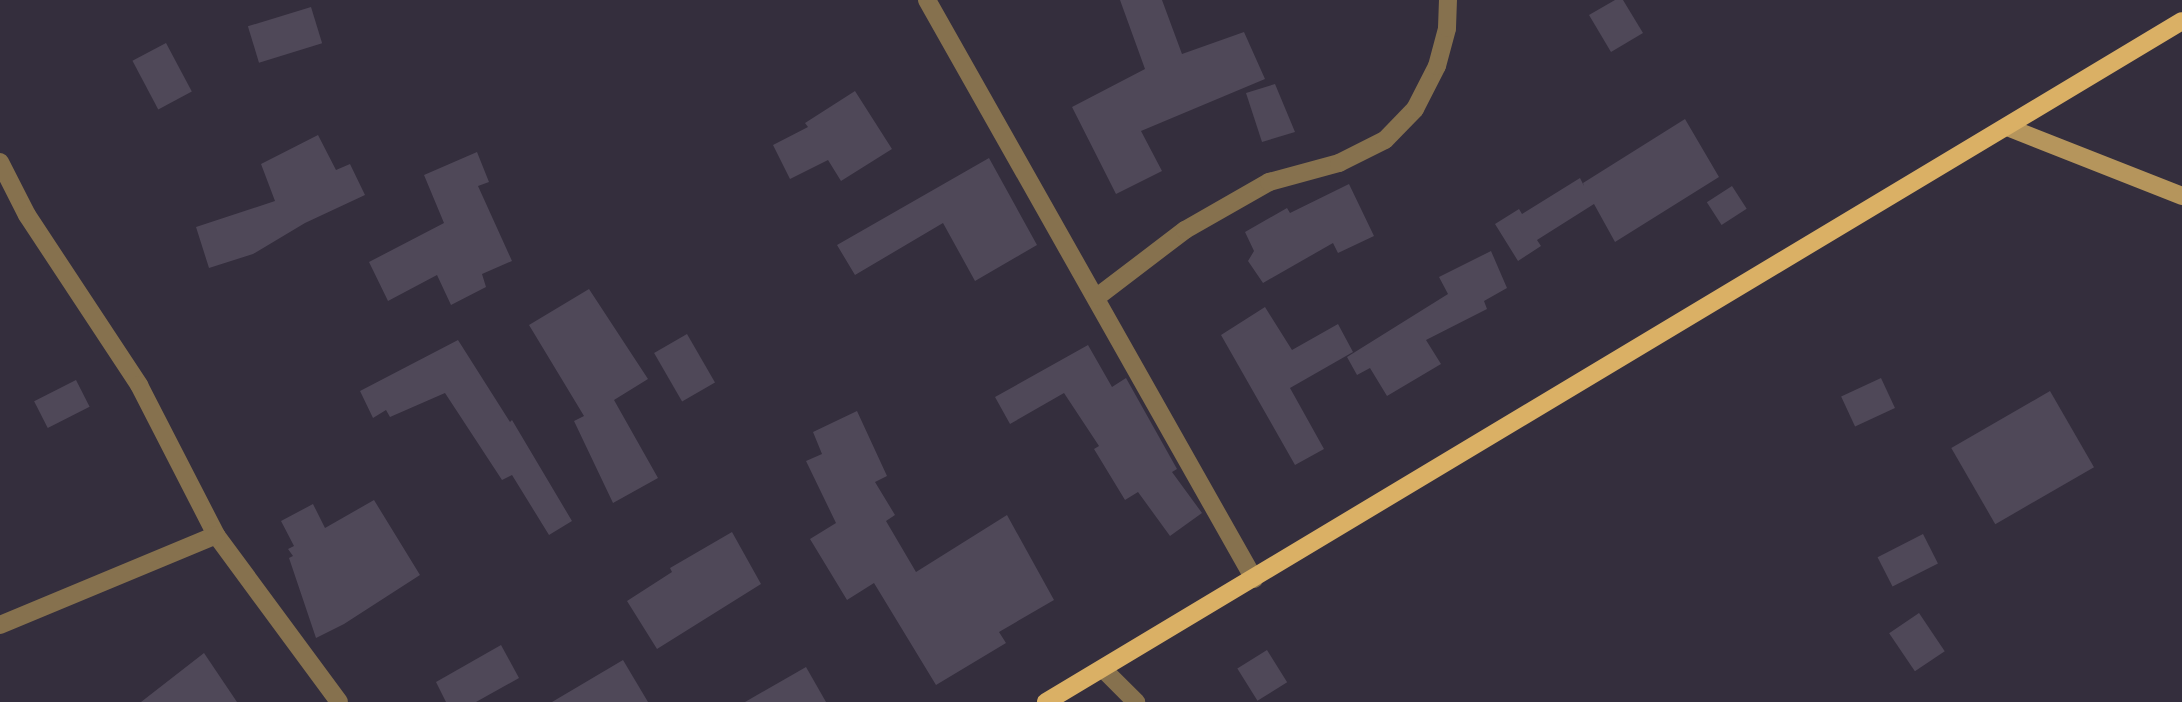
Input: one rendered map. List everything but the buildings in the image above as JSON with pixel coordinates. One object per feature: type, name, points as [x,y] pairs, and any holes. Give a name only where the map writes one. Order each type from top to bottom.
[{"type":"main road","points":[[1046,702],[2182,21]]},
{"type":"street","points":[[927,0],[1254,579]]},
{"type":"street","points":[[1097,297],[1185,230],[1269,182],[1339,163],[1385,140],[1415,109],[1437,66],[1447,28],[1448,0]]},
{"type":"street","points":[[2007,127],[2182,196]]},
{"type":"street","points":[[0,162],[27,215],[139,384],[216,535],[339,702]]},
{"type":"street","points":[[0,625],[216,535]]},
{"type":"street","points":[[1103,668],[1136,702]]}]
